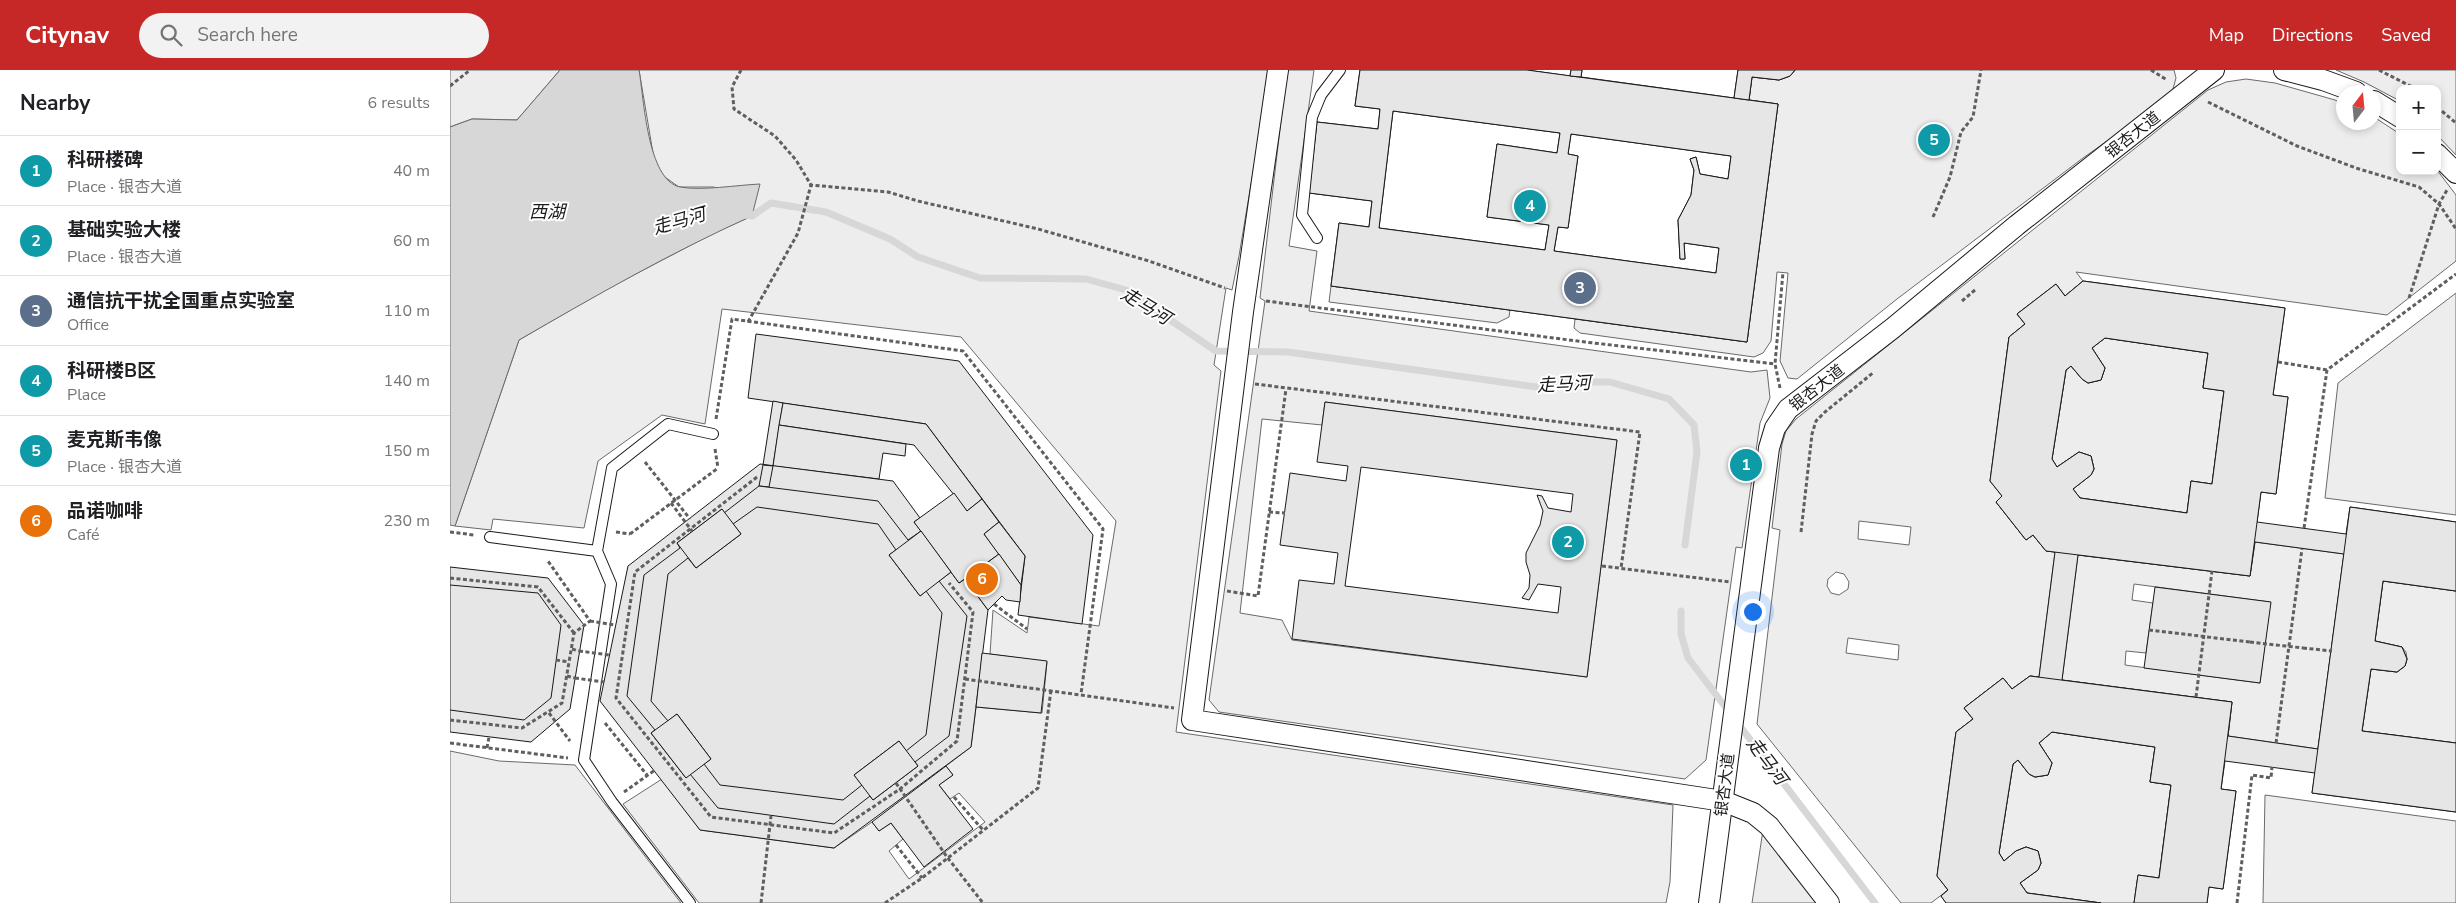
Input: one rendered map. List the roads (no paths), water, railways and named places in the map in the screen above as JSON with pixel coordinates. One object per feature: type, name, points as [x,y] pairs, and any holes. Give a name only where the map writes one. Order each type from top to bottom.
[{"type":"street","points":[[1278,70],[1244,305],[1192,720],[1724,801],[1753,813],[1769,826],[1828,903]]},
{"type":"street","name":"银杏大道","points":[[1709,903],[1724,801],[1769,448],[1775,428],[1785,414],[2017,225],[2214,70]]},
{"type":"street","points":[[2284,70],[2337,85]]},
{"type":"street","points":[[2381,105],[2396,115]]},
{"type":"street","points":[[2441,158],[2456,173]]},
{"type":"lane","points":[[1317,238],[1302,215],[1312,117],[1321,95],[1340,70]]},
{"type":"lane","points":[[690,903],[612,802],[584,760],[611,584],[597,551],[612,468],[668,424],[713,434]]},
{"type":"lane","points":[[490,537],[597,551]]},
{"type":"water","name":"西湖","points":[[560,70],[639,70],[649,136],[660,170],[669,181],[680,187],[689,188],[760,184],[752,216],[663,259],[519,340],[455,526],[450,525],[450,127],[472,119],[517,120]]},
{"type":"waterway","name":"走马河","points":[[745,215],[752,216],[771,203],[826,212],[890,239],[918,257],[980,278],[1086,279],[1126,290],[1216,351],[1288,352],[1544,388],[1570,382],[1610,382],[1669,399],[1694,425],[1697,452],[1685,545]]},
{"type":"waterway","name":"走马河","points":[[1681,611],[1681,634],[1688,658],[1730,713]]},
{"type":"waterway","name":"走马河","points":[[1736,721],[1875,903]]},
{"type":"place","name":"麦克斯韦像","points":[[1934,140]]},
{"type":"place","name":"科研楼B区","points":[[1530,206]]},
{"type":"place","name":"通信抗干扰全国重点实验室","points":[[1580,288]]},
{"type":"place","name":"科研楼碑","points":[[1746,465]]},
{"type":"place","name":"基础实验大楼","points":[[1568,542]]},
{"type":"place","name":"品诺咖啡","points":[[982,579]]}]
